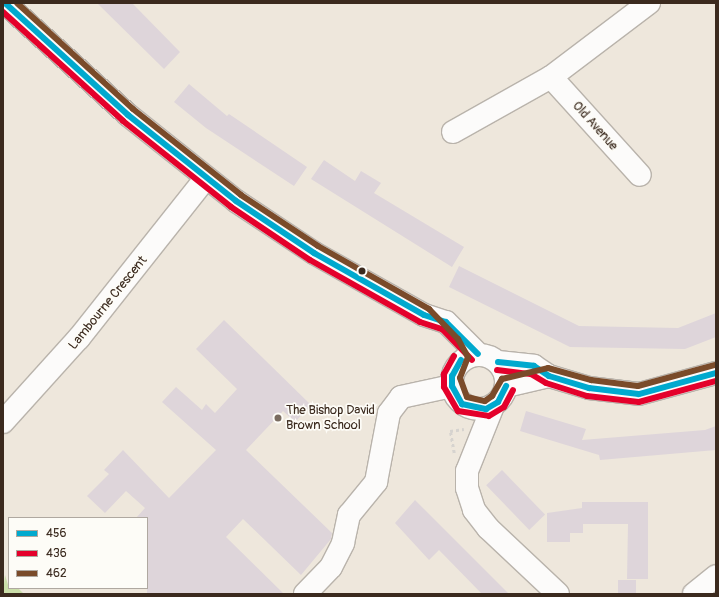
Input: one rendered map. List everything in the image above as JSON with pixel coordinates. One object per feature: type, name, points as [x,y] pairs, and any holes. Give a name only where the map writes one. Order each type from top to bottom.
[{"type":"street","points":[[5,3],[128,115],[206,178],[314,253],[424,315],[452,344],[505,373],[506,386],[493,406],[473,450]]},
{"type":"street","points":[[453,132],[551,77],[649,3]]},
{"type":"street","name":"Old Avenue","points":[[551,77],[640,175]]},
{"type":"street","name":"Lambourne Crescent","points":[[3,422],[80,338],[206,178]]},
{"type":"street","points":[[558,594],[488,528],[474,510],[467,488],[473,450],[471,418],[455,396],[452,386],[452,376],[479,359],[534,366],[549,376],[589,388],[639,394],[716,373]]},
{"type":"street","points":[[506,386],[549,376]]},
{"type":"street","points":[[305,594],[331,567],[343,543],[349,515],[376,482],[389,413],[401,397],[452,386]]},
{"type":"street","points":[[471,418],[493,406]]},
{"type":"street","points":[[694,594],[716,576]]},
{"type":"path","points":[[450,431],[471,418]]},
{"type":"green space","points":[[5,575],[8,589],[19,589],[24,594],[3,594]]},
{"type":"building","points":[[97,3],[132,3],[180,52],[164,69]]},
{"type":"building","points":[[189,84],[227,116],[229,114],[307,167],[294,186],[206,128],[174,102]]},
{"type":"building","points":[[324,160],[355,181],[361,171],[381,183],[374,193],[464,247],[452,267],[311,179]]},
{"type":"building","points":[[459,266],[579,326],[678,328],[716,313],[716,337],[685,349],[570,347],[449,287]]},
{"type":"building","points":[[224,320],[311,405],[295,422],[283,411],[246,450],[332,533],[331,539],[301,575],[243,519],[226,537],[284,594],[147,594],[148,517],[137,517],[145,508],[126,491],[105,513],[87,496],[109,474],[104,470],[123,450],[169,498],[216,450],[162,402],[176,387],[202,410],[206,404],[215,413],[237,389],[196,349]]},
{"type":"building","points":[[526,411],[586,429],[582,440],[705,430],[716,426],[716,450],[600,460],[599,455],[520,431]]},
{"type":"building","points":[[502,470],[545,515],[529,530],[486,485]]},
{"type":"building","points":[[415,500],[509,594],[482,594],[439,550],[429,560],[395,523]]},
{"type":"building","points":[[582,502],[648,502],[648,579],[627,579],[628,524],[583,524],[583,533],[570,533],[570,542],[547,542],[547,513],[582,508]]},
{"type":"building","points":[[618,580],[636,580],[636,594],[618,594]]},
{"type":"transit line","name":"456","points":[[5,3],[128,115],[236,201],[314,253],[424,315],[446,322],[478,354]]},
{"type":"transit line","name":"462","points":[[17,3],[133,109],[241,195],[318,246],[429,309],[458,339],[468,357],[460,378],[467,397],[485,401],[492,396],[502,379],[548,368],[591,380],[638,386],[714,365]]},
{"type":"transit line","name":"436","points":[[3,12],[123,121],[231,207],[310,260],[420,322],[442,329],[472,360]]},
{"type":"transit line","name":"436","points":[[454,356],[444,374],[444,387],[458,411],[489,416],[504,407],[513,390]]},
{"type":"transit line","name":"456","points":[[461,360],[452,376],[452,386],[462,404],[486,409],[498,402],[506,386]]},
{"type":"transit line","name":"456","points":[[498,362],[534,366],[549,376],[589,388],[639,394],[716,373]]},
{"type":"transit line","name":"436","points":[[497,370],[531,374],[546,383],[587,396],[639,402],[716,381]]},
{"type":"place","name":"The Bishop David Brown School","points":[[278,418]]}]
